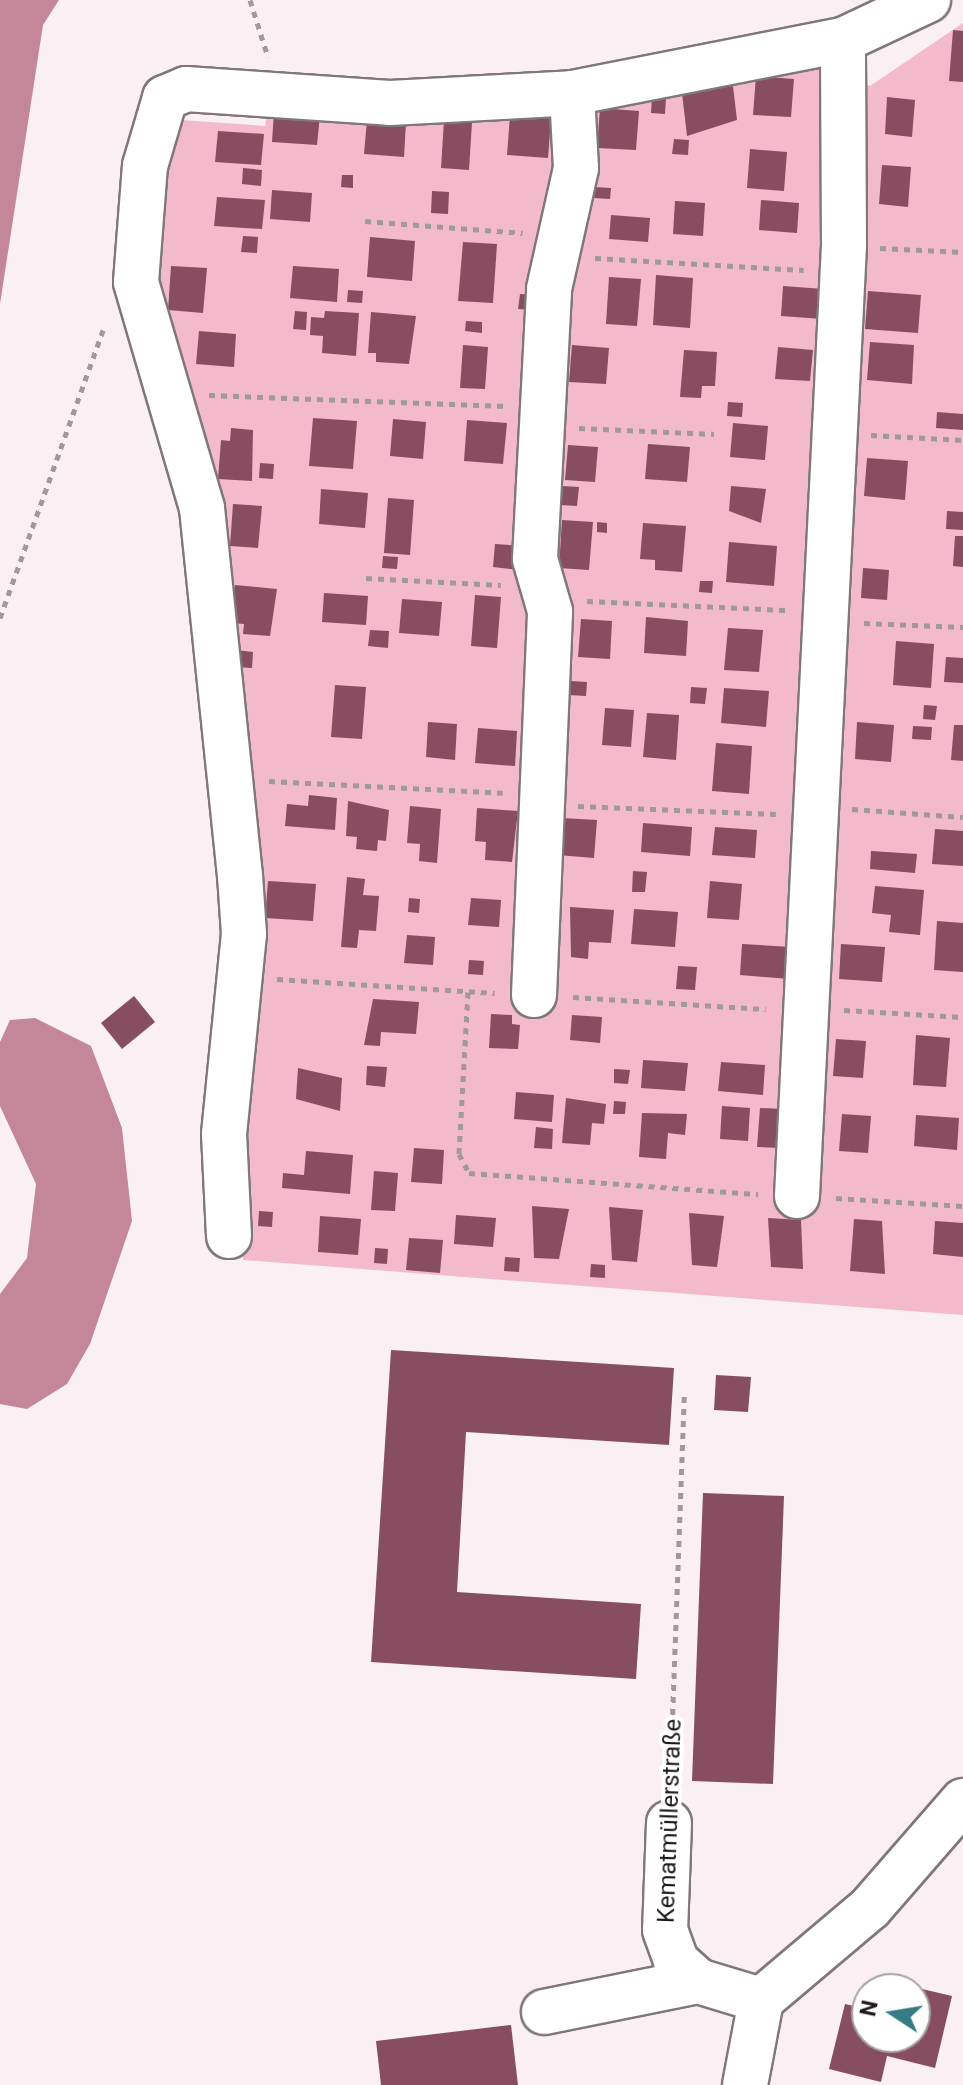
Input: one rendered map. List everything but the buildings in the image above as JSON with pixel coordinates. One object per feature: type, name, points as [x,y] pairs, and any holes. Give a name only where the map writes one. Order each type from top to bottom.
[{"type":"street","points":[[229,1236],[224,1134],[243,919],[225,779],[202,508],[172,396],[136,282],[145,166],[165,98],[186,89],[414,103],[572,93],[843,40],[928,0]]},
{"type":"street","points":[[797,1196],[841,258],[843,40]]},
{"type":"street","points":[[534,995],[544,800],[544,589],[535,559],[558,245],[576,168],[572,93]]},
{"type":"street","points":[[745,2085],[761,2000],[870,1908],[963,1801]]},
{"type":"street","name":"Kematmüllerstraße","points":[[669,1823],[665,1930],[676,1961],[698,1981]]},
{"type":"street","points":[[544,2012],[698,1981],[761,2000]]},
{"type":"path","points":[[250,0],[274,92]]},
{"type":"path","points":[[365,221],[558,245],[841,258],[963,252]]},
{"type":"path","points":[[0,618],[108,316],[136,282]]},
{"type":"path","points":[[172,396],[544,416],[714,434]]},
{"type":"path","points":[[834,432],[963,440]]},
{"type":"path","points":[[366,578],[544,589],[963,627]]},
{"type":"path","points":[[225,779],[544,800],[963,817]]},
{"type":"path","points":[[240,975],[468,992],[963,1017]]},
{"type":"path","points":[[468,992],[459,1154],[469,1173],[482,1179],[963,1206]]},
{"type":"path","name":"Kematmüllerstraße","points":[[669,1823],[684,1396]]},
{"type":"shaded area","points":[[0,0],[59,0],[43,25],[0,304]]},
{"type":"shaded area","points":[[963,23],[963,1315],[243,1260],[242,1196],[235,1193],[258,978],[153,300],[152,202],[181,120],[265,126],[269,104],[815,62],[870,86]]},
{"type":"shaded area","points":[[35,1018],[91,1046],[122,1128],[132,1221],[90,1344],[67,1384],[27,1409],[0,1404],[0,1294],[27,1258],[36,1184],[0,1106],[0,1042],[10,1020]]}]
